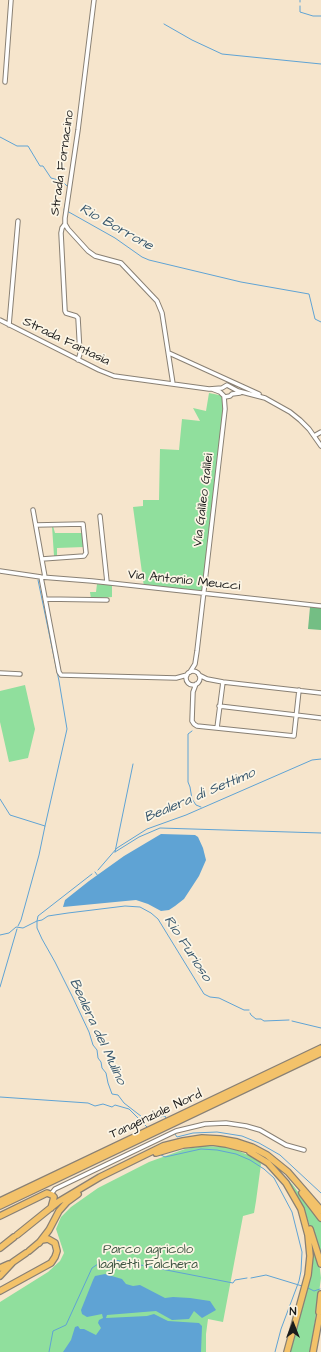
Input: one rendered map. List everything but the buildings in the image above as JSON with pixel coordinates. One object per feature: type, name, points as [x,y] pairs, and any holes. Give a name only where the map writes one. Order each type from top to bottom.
[{"type":"highway","name":"Tangenziale Nord","points":[[0,1201],[321,1048]]},
{"type":"highway","name":"Tangenziale Nord","points":[[0,1206],[321,1052]]},
{"type":"highway","points":[[2,1245],[51,1208],[100,1177],[163,1146],[183,1141],[210,1138],[237,1142],[252,1147],[267,1155],[288,1172],[321,1210]]},
{"type":"highway","points":[[0,1268],[13,1262],[38,1243],[49,1230],[59,1211],[72,1198],[140,1160],[164,1150],[191,1143],[212,1142],[244,1148],[264,1157],[284,1173],[298,1188],[321,1218]]},
{"type":"highway","points":[[244,1148],[273,1168],[286,1183],[306,1217],[321,1264]]},
{"type":"highway","points":[[0,1216],[46,1194],[50,1194],[54,1199],[51,1208]]},
{"type":"highway","points":[[287,1352],[306,1287],[310,1262],[310,1248],[307,1229],[297,1201]]},
{"type":"highway","points":[[0,1291],[54,1260],[57,1251],[54,1241],[46,1239],[38,1243]]},
{"type":"highway","points":[[0,1276],[13,1262]]},
{"type":"highway","points":[[318,1327],[321,1294]]},
{"type":"highway","points":[[313,1352],[321,1309]]},
{"type":"street","points":[[5,82],[11,0]]},
{"type":"street","name":"Strada Fornacino","points":[[94,0],[65,224],[88,251],[95,256],[121,263],[157,302],[162,313],[173,384]]},
{"type":"street","points":[[9,325],[18,221]]},
{"type":"street","points":[[65,224],[61,233],[65,311],[66,313],[77,316],[78,318],[80,354],[78,360]]},
{"type":"street","name":"Strada Fantasia","points":[[0,320],[78,360],[114,376],[209,389]]},
{"type":"street","points":[[169,353],[237,384],[290,412],[304,424],[321,446]]},
{"type":"street","points":[[209,389],[222,388],[227,385],[238,391],[263,397]]},
{"type":"street","points":[[221,393],[222,388]]},
{"type":"street","points":[[231,388],[231,395]]},
{"type":"street","points":[[209,389],[221,393],[224,396],[239,393],[268,400]]},
{"type":"street","name":"Via Galileo Galilei","points":[[225,409],[231,395]]},
{"type":"street","name":"Via Galileo Galilei","points":[[195,664],[225,409],[224,396]]},
{"type":"street","points":[[314,436],[321,432]]},
{"type":"street","points":[[33,510],[42,559],[45,599],[59,672],[61,675],[176,678],[187,675],[195,664]]},
{"type":"street","points":[[100,516],[107,582]]},
{"type":"street","points":[[36,524],[83,524],[86,554],[84,556],[42,559]]},
{"type":"street","name":"Via Antonio Meucci","points":[[0,571],[43,577],[107,582],[321,606]]},
{"type":"street","points":[[45,599],[108,600]]},
{"type":"street","points":[[195,664],[198,674],[198,683],[194,692],[192,721],[197,726],[294,736],[299,690]]},
{"type":"street","points":[[0,672],[20,674]]},
{"type":"street","points":[[190,672],[207,679],[223,682],[321,693]]},
{"type":"street","points":[[187,675],[187,682]]},
{"type":"street","points":[[176,678],[187,682],[194,692]]},
{"type":"street","points":[[190,685],[207,679]]},
{"type":"street","points":[[216,728],[223,682]]},
{"type":"street","points":[[219,706],[321,718]]},
{"type":"street","points":[[50,1194],[55,1189],[188,1127],[211,1123],[226,1123],[254,1128],[286,1145],[304,1150]]},
{"type":"green space","points":[[209,393],[224,396],[224,409],[204,593],[144,587],[133,507],[143,506],[143,500],[159,500],[160,449],[179,450],[182,419],[200,421],[193,408],[206,411]]},
{"type":"green space","points":[[52,526],[55,533],[82,533],[84,547],[57,548],[57,556],[54,556]]},
{"type":"green space","points":[[97,584],[112,585],[112,597],[91,599],[90,592],[96,592]]},
{"type":"green space","points":[[310,607],[321,608],[321,630],[308,629]]},
{"type":"green space","points":[[25,685],[35,729],[28,758],[9,762],[0,722],[0,691]]},
{"type":"green space","name":"Parco agricolo laghetti Falchera","points":[[205,1146],[224,1147],[236,1150],[258,1159],[261,1164],[254,1213],[243,1216],[223,1322],[208,1319],[206,1352],[0,1352],[0,1302],[48,1272],[60,1261],[64,1253],[56,1229],[61,1217],[71,1207],[98,1188],[149,1162],[185,1149]]},
{"type":"green space","points":[[279,1171],[292,1184],[321,1222],[321,1259],[305,1212]]},
{"type":"green space","points":[[310,1234],[319,1261],[321,1278],[313,1336],[310,1352],[288,1352],[305,1294]]},
{"type":"water","points":[[161,834],[195,835],[198,837],[203,848],[206,860],[199,876],[184,899],[175,906],[169,910],[161,911],[136,900],[63,907],[65,900],[89,881],[124,856]]},
{"type":"water","points":[[105,1274],[122,1279],[126,1284],[133,1286],[140,1285],[165,1298],[190,1298],[210,1301],[216,1310],[202,1318],[194,1311],[189,1319],[172,1320],[156,1311],[107,1315],[106,1318],[147,1316],[154,1314],[168,1321],[199,1323],[202,1326],[201,1352],[63,1352],[71,1340],[75,1327],[78,1326],[80,1329],[84,1329],[96,1335],[101,1328],[98,1323],[99,1320],[103,1318],[102,1314],[87,1317],[82,1314],[81,1310],[95,1276]]},
{"type":"waterway","points":[[300,6],[300,12],[313,16],[321,16]]},
{"type":"waterway","points":[[164,24],[192,40],[222,54],[321,64]]},
{"type":"waterway","name":"Rio Borrone","points":[[0,137],[17,146],[28,146],[40,166],[43,166],[51,178],[62,181],[68,187]]},
{"type":"waterway","name":"Rio Borrone","points":[[64,210],[66,200]]},
{"type":"waterway","name":"Rio Borrone","points":[[67,211],[115,238],[142,257],[149,260],[241,282],[309,294],[315,319],[321,322]]},
{"type":"waterway","points":[[38,580],[59,681],[67,729],[45,826]]},
{"type":"waterway","points":[[192,731],[188,734],[188,782],[192,799],[196,805],[201,807]]},
{"type":"waterway","name":"Bealera di Settimo","points":[[98,870],[117,848],[147,829],[186,815],[312,760],[321,759]]},
{"type":"waterway","points":[[115,852],[133,764]]},
{"type":"waterway","points":[[0,799],[10,815],[45,826],[39,855],[18,926]]},
{"type":"waterway","points":[[115,852],[139,837],[160,828],[321,833]]},
{"type":"waterway","points":[[95,872],[98,876]]},
{"type":"waterway","name":"Bealera di Settimo","points":[[0,935],[9,933],[16,927],[23,928],[37,921],[38,916],[92,874]]},
{"type":"waterway","name":"Bealera del Mulino","points":[[166,1118],[165,1116],[146,1120],[124,1103],[118,1095],[112,1094],[106,1073],[98,1058],[97,1050],[93,1045],[89,1032],[73,998],[42,939],[37,928],[37,921],[48,916],[68,913],[125,906],[140,907],[158,919],[204,994],[210,997],[219,998],[244,1010],[249,1010]]},
{"type":"waterway","points":[[0,987],[17,929]]},
{"type":"waterway","name":"Rio Furioso","points":[[250,1013],[256,1019],[261,1019],[264,1021],[289,1020]]},
{"type":"waterway","name":"Rio Furioso","points":[[292,1021],[321,1028]]},
{"type":"waterway","points":[[0,1097],[88,1103],[95,1106],[103,1104],[112,1107],[115,1105],[129,1109],[148,1128]]},
{"type":"waterway","points":[[175,1134],[177,1137],[193,1133],[217,1132],[242,1136],[259,1143],[280,1155],[321,1193]]},
{"type":"waterway","points":[[161,1155],[165,1157],[201,1149],[217,1150],[236,1154],[250,1160],[274,1178],[292,1212],[302,1252],[299,1281],[281,1329],[275,1352]]},
{"type":"waterway","points":[[49,1352],[53,1331],[66,1325],[92,1268],[98,1264],[115,1260],[233,1283],[235,1280],[247,1278]]},
{"type":"waterway","points":[[251,1278],[266,1275],[302,1286]]},
{"type":"waterway","points":[[308,1288],[314,1291],[320,1289]]}]
